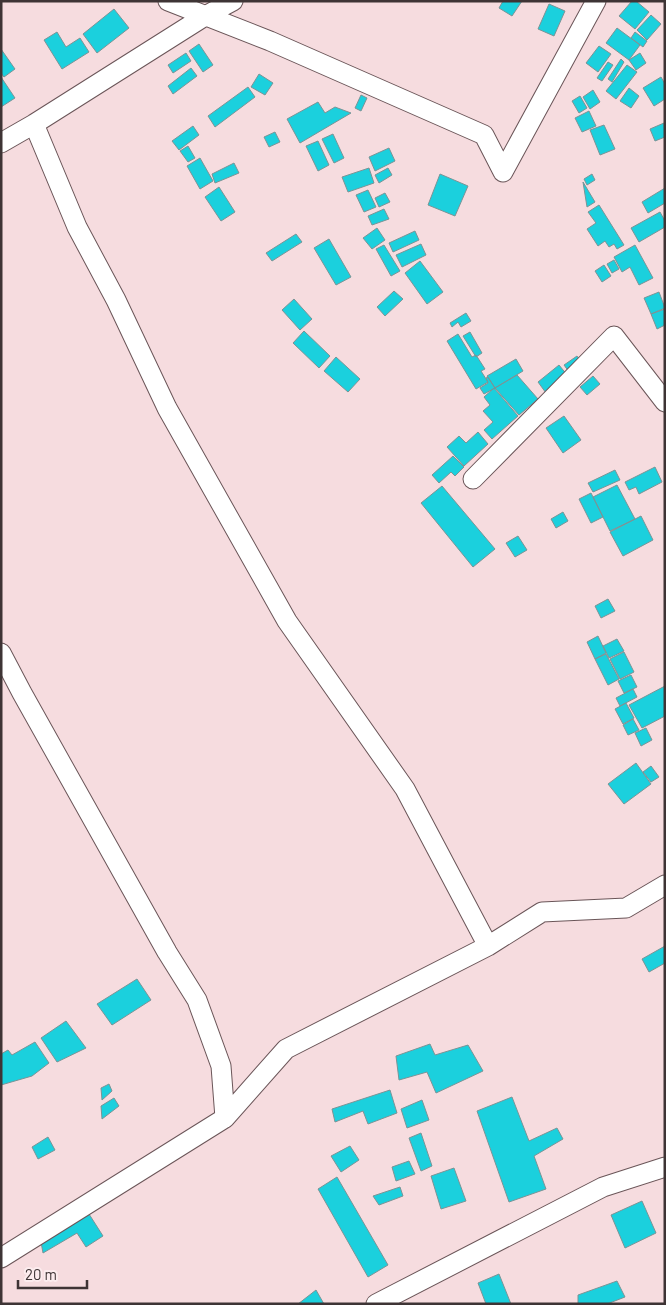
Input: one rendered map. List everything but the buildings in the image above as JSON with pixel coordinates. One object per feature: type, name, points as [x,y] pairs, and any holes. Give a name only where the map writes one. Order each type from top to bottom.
[{"type":"street","points":[[168,1],[270,41],[484,135],[502,172],[596,1]]},
{"type":"street","points":[[1,143],[205,16],[233,1]]},
{"type":"street","points":[[34,124],[77,227],[116,300],[167,408],[287,621],[405,789],[488,946]]},
{"type":"street","points":[[473,479],[614,336],[665,402]]},
{"type":"street","points":[[1,654],[162,943],[197,1000],[221,1066],[224,1118]]},
{"type":"street","points":[[1,1258],[224,1118],[286,1049],[488,946],[542,912],[626,908],[665,885]]},
{"type":"street","points":[[376,1304],[603,1187],[665,1167]]}]
